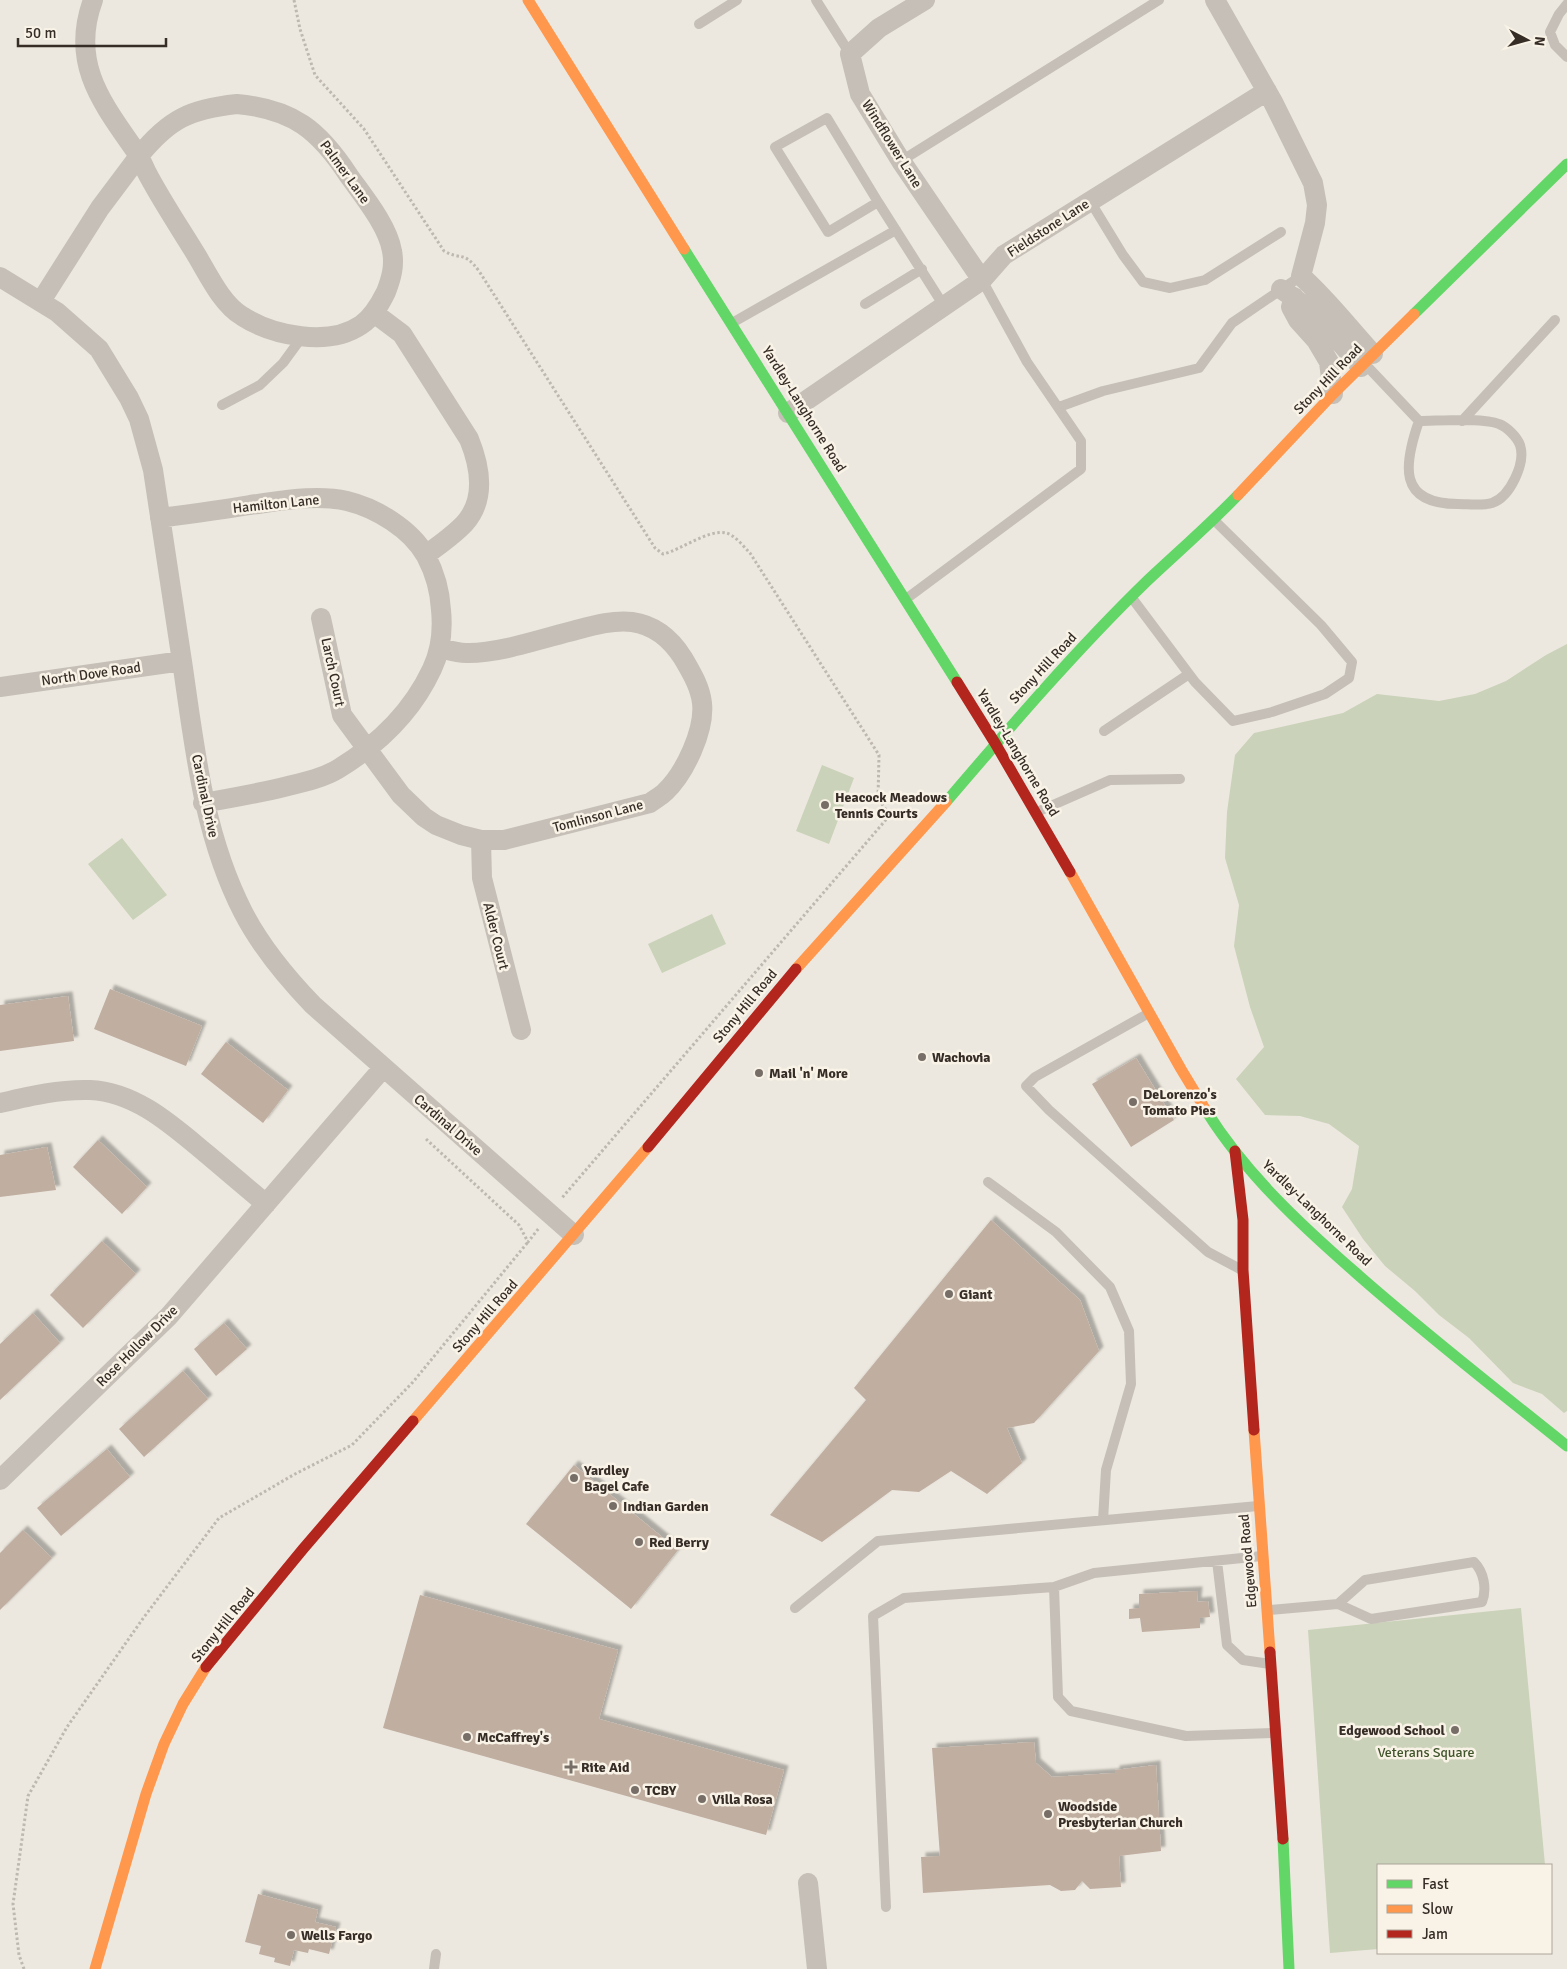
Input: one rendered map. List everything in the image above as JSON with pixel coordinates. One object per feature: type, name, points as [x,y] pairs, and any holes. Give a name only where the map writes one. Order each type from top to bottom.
[{"type":"street","points":[[93,0],[83,40],[85,57],[94,84],[108,110],[139,156]]},
{"type":"street","name":"Yardley-Langhorne Road","points":[[528,0],[995,743],[1149,1013],[1195,1091],[1235,1152],[1272,1194],[1323,1244],[1388,1301],[1567,1446]]},
{"type":"street","points":[[850,54],[879,28],[925,0]]},
{"type":"street","points":[[1215,0],[1267,91],[1312,183],[1317,205],[1315,223],[1301,276],[1323,296],[1339,317],[1366,362]]},
{"type":"street","name":"Windflower Lane","points":[[850,54],[860,94],[901,161],[982,280]]},
{"type":"street","name":"Fieldstone Lane","points":[[788,413],[982,280],[1004,255],[1267,91]]},
{"type":"street","name":"Palmer Lane","points":[[41,301],[100,208],[139,156],[151,142],[174,122],[192,112],[211,107],[237,104],[257,106],[282,113],[303,124],[320,138],[340,162],[383,227],[390,241],[393,260],[392,274],[383,298],[374,313],[363,324],[346,332],[324,337],[302,337],[276,331],[240,316],[222,296],[154,186],[139,156]]},
{"type":"street","name":"Stony Hill Road","points":[[95,1969],[132,1839],[164,1744],[183,1704],[206,1667],[304,1549],[574,1235],[743,1031],[814,949],[938,812],[1030,702],[1131,598],[1214,520],[1333,394],[1497,235],[1567,164]]},
{"type":"street","name":"Cardinal Drive","points":[[0,277],[57,312],[99,349],[129,398],[139,419],[147,444],[160,518],[204,803],[222,866],[243,912],[259,940],[287,977],[313,1005],[574,1235]]},
{"type":"street","points":[[1288,293],[1299,300],[1340,342],[1366,362]]},
{"type":"street","points":[[1288,293],[1291,307],[1298,320],[1316,340],[1329,362],[1333,394]]},
{"type":"street","points":[[374,313],[402,334],[469,439],[476,456],[480,475],[478,496],[466,521],[426,555]]},
{"type":"street","name":"Hamilton Lane","points":[[160,518],[315,498],[337,499],[350,502],[375,511],[391,521],[415,541],[426,555],[436,580],[440,597],[442,626],[440,648],[432,668],[413,702],[398,722],[366,750],[337,770],[311,780],[246,796],[204,803]]},
{"type":"street","name":"Larch Court","points":[[321,618],[342,714],[366,750]]},
{"type":"street","name":"Tomlinson Lane","points":[[366,750],[401,796],[424,817],[436,825],[461,835],[481,840],[504,840],[650,803],[665,792],[687,762],[700,726],[702,703],[697,684],[678,650],[664,636],[651,628],[634,623],[605,623],[485,652],[464,653],[440,648]]},
{"type":"street","name":"North Dove Road","points":[[0,687],[182,661]]},
{"type":"street","name":"Alder Court","points":[[481,840],[482,878],[521,1030]]},
{"type":"street","name":"Rose Hollow Drive","points":[[0,1480],[169,1316],[383,1068]]},
{"type":"street","points":[[0,1103],[55,1091],[92,1090],[116,1095],[140,1105],[171,1124],[266,1204]]},
{"type":"street","name":"Edgewood Road","points":[[1235,1152],[1243,1220],[1243,1270],[1276,1733],[1288,1969]]},
{"type":"street","points":[[808,1883],[817,1969]]},
{"type":"lane","points":[[698,24],[737,0]]},
{"type":"lane","points":[[816,0],[850,54]]},
{"type":"lane","points":[[901,161],[1159,0]]},
{"type":"lane","points":[[1567,4],[1559,14],[1550,32],[1555,45],[1567,57]]},
{"type":"lane","points":[[878,202],[828,232],[775,147],[827,118],[944,306]]},
{"type":"lane","points":[[1090,201],[1123,255],[1144,282],[1170,288],[1205,280],[1281,232]]},
{"type":"lane","points":[[732,324],[896,230]]},
{"type":"lane","points":[[865,304],[922,270]]},
{"type":"lane","points":[[1058,407],[1104,392],[1198,368],[1232,323],[1288,293],[1301,276]]},
{"type":"lane","points":[[906,599],[1081,469],[1081,441],[1027,362],[982,280]]},
{"type":"lane","points":[[1462,421],[1555,320]]},
{"type":"lane","points":[[222,405],[260,385],[283,363],[302,337]]},
{"type":"lane","points":[[1366,362],[1419,420],[1498,423],[1509,430],[1520,445],[1520,463],[1508,492],[1491,504],[1441,504],[1431,501],[1414,488],[1410,477],[1409,452],[1419,420]]},
{"type":"lane","points":[[1131,598],[1189,674],[1233,721],[1272,712],[1325,694],[1349,678],[1352,662],[1321,625],[1214,520]]},
{"type":"lane","points":[[1104,731],[1189,674]]},
{"type":"lane","points":[[1036,812],[1110,780],[1180,779]]},
{"type":"lane","points":[[1149,1013],[1035,1078],[1026,1086],[1049,1110],[1208,1252],[1243,1270]]},
{"type":"lane","points":[[988,1182],[1056,1232],[1110,1286],[1129,1331],[1131,1384],[1106,1470],[1103,1520]]},
{"type":"lane","points":[[795,1608],[878,1541],[1259,1506]]},
{"type":"lane","points":[[886,1907],[873,1616],[904,1598],[1054,1588],[1094,1573],[1263,1556]]},
{"type":"lane","points":[[1217,1561],[1227,1645],[1244,1660],[1270,1664]]},
{"type":"lane","points":[[1268,1610],[1338,1604],[1371,1619],[1482,1602],[1485,1593],[1481,1568],[1474,1562],[1365,1580],[1338,1604]]},
{"type":"lane","points":[[1054,1588],[1058,1697],[1071,1711],[1186,1736],[1276,1733]]},
{"type":"lane","points":[[434,1969],[436,1954]]},
{"type":"path","points":[[24,1969],[19,1955],[13,1904],[28,1796],[67,1727],[133,1632],[219,1518],[294,1474],[352,1445],[413,1382],[577,1180],[890,815],[878,799],[879,755],[750,553],[737,539],[727,533],[713,534],[663,554],[655,548],[471,261],[464,256],[449,254],[444,251],[364,129],[315,76],[300,29],[294,0]]},
{"type":"path","points":[[426,1139],[519,1225],[528,1242]]},
{"type":"green space","points":[[1567,644],[1567,1411],[1564,1413],[1542,1394],[1513,1383],[1469,1338],[1439,1315],[1415,1291],[1385,1266],[1363,1239],[1342,1207],[1352,1189],[1359,1146],[1329,1124],[1300,1116],[1265,1115],[1236,1079],[1264,1047],[1250,1007],[1234,946],[1239,905],[1225,858],[1227,812],[1235,755],[1254,733],[1343,713],[1377,694],[1439,701],[1475,694],[1506,681]]},
{"type":"green space","name":"Heacock Meadows Tennis Courts","points":[[822,765],[854,778],[829,844],[796,831]]},
{"type":"green space","points":[[122,838],[167,895],[133,920],[88,864]]},
{"type":"green space","points":[[712,914],[726,944],[662,973],[648,944]]},
{"type":"green space","name":"Veterans Square","points":[[1521,1608],[1545,1864],[1377,1864],[1377,1949],[1330,1953],[1308,1630]]},
{"type":"building","points":[[110,989],[202,1026],[186,1066],[94,1029]]},
{"type":"building","points":[[68,996],[74,1041],[0,1051],[0,1005]]},
{"type":"building","points":[[226,1042],[288,1090],[263,1123],[201,1074]]},
{"type":"building","name":"DeLorenzo's Tomato Pies","points":[[1136,1058],[1174,1120],[1131,1147],[1092,1084]]},
{"type":"building","points":[[98,1140],[147,1187],[122,1214],[73,1167]]},
{"type":"building","points":[[47,1147],[56,1190],[0,1197],[0,1155]]},
{"type":"building","points":[[991,1220],[1080,1300],[1099,1351],[1034,1423],[1007,1428],[1022,1463],[987,1494],[951,1471],[919,1492],[892,1490],[822,1542],[770,1515],[866,1400],[854,1388]]},
{"type":"building","points":[[102,1241],[136,1274],[83,1328],[50,1295]]},
{"type":"building","points":[[33,1313],[60,1343],[0,1400],[0,1344]]},
{"type":"building","points":[[224,1323],[247,1349],[216,1376],[194,1349]]},
{"type":"building","points":[[183,1371],[208,1399],[144,1457],[119,1429]]},
{"type":"building","points":[[107,1449],[130,1477],[61,1536],[37,1508]]},
{"type":"building","points":[[574,1465],[678,1550],[631,1609],[526,1524]]},
{"type":"building","points":[[23,1530],[52,1558],[0,1610],[0,1553]]},
{"type":"building","points":[[1198,1591],[1197,1602],[1208,1601],[1210,1617],[1200,1618],[1200,1628],[1142,1632],[1140,1618],[1129,1619],[1129,1609],[1139,1608],[1139,1594]]},
{"type":"building","points":[[420,1595],[618,1650],[599,1719],[784,1770],[766,1835],[383,1728]]},
{"type":"building","name":"Woodside Presbyterian Church","points":[[1034,1742],[1036,1763],[1052,1777],[1115,1773],[1115,1770],[1156,1765],[1161,1851],[1119,1856],[1121,1887],[1090,1889],[1082,1881],[1075,1890],[1061,1891],[1050,1885],[923,1893],[921,1857],[940,1856],[932,1748]]},
{"type":"building","name":"Wells Fargo","points":[[258,1894],[318,1910],[315,1922],[336,1927],[329,1954],[309,1949],[308,1953],[294,1950],[290,1966],[274,1962],[275,1958],[259,1954],[261,1946],[245,1942]]},
{"type":"traffic: fast","points":[[1414,314],[1567,164]]},
{"type":"traffic: fast","points":[[684,249],[957,682]]},
{"type":"traffic: fast","points":[[946,802],[1069,661],[1147,581],[1238,495]]},
{"type":"traffic: fast","points":[[1207,1112],[1222,1135],[1257,1178],[1315,1236],[1460,1361],[1567,1446]]},
{"type":"traffic: fast","points":[[1283,1839],[1289,1969]]},
{"type":"traffic: slow","points":[[528,0],[684,249]]},
{"type":"traffic: slow","points":[[1238,495],[1333,394],[1414,314]]},
{"type":"traffic: slow","points":[[796,969],[946,802]]},
{"type":"traffic: slow","points":[[1070,872],[1207,1112]]},
{"type":"traffic: slow","points":[[413,1421],[648,1147]]},
{"type":"traffic: slow","points":[[1254,1430],[1270,1652]]},
{"type":"traffic: slow","points":[[95,1969],[146,1794],[164,1744],[183,1704],[206,1667]]},
{"type":"traffic: jam","points":[[957,682],[1070,872]]},
{"type":"traffic: jam","points":[[648,1147],[796,969]]},
{"type":"traffic: jam","points":[[1235,1151],[1243,1220],[1243,1270],[1254,1430]]},
{"type":"traffic: jam","points":[[206,1667],[303,1549],[413,1421]]},
{"type":"traffic: jam","points":[[1270,1652],[1283,1839]]},
{"type":"place","name":"Heacock Meadows Tennis Courts","points":[[825,805]]},
{"type":"place","name":"Wachovia","points":[[922,1057]]},
{"type":"place","name":"Mail 'n' More","points":[[759,1073]]},
{"type":"place","name":"DeLorenzo's Tomato Pies","points":[[1133,1102]]},
{"type":"place","name":"Giant","points":[[949,1294]]},
{"type":"place","name":"Yardley Bagel Cafe","points":[[574,1478]]},
{"type":"place","name":"Indian Garden","points":[[613,1506]]},
{"type":"place","name":"Red Berry","points":[[639,1542]]},
{"type":"place","name":"Edgewood School","points":[[1455,1730]]},
{"type":"place","name":"McCaffrey's","points":[[467,1737]]},
{"type":"place","name":"Rite Aid","points":[[571,1767]]},
{"type":"place","name":"TCBY","points":[[635,1790]]},
{"type":"place","name":"Villa Rosa","points":[[702,1799]]},
{"type":"place","name":"Woodside Presbyterian Church","points":[[1048,1814]]},
{"type":"place","name":"Wells Fargo","points":[[291,1935]]}]
